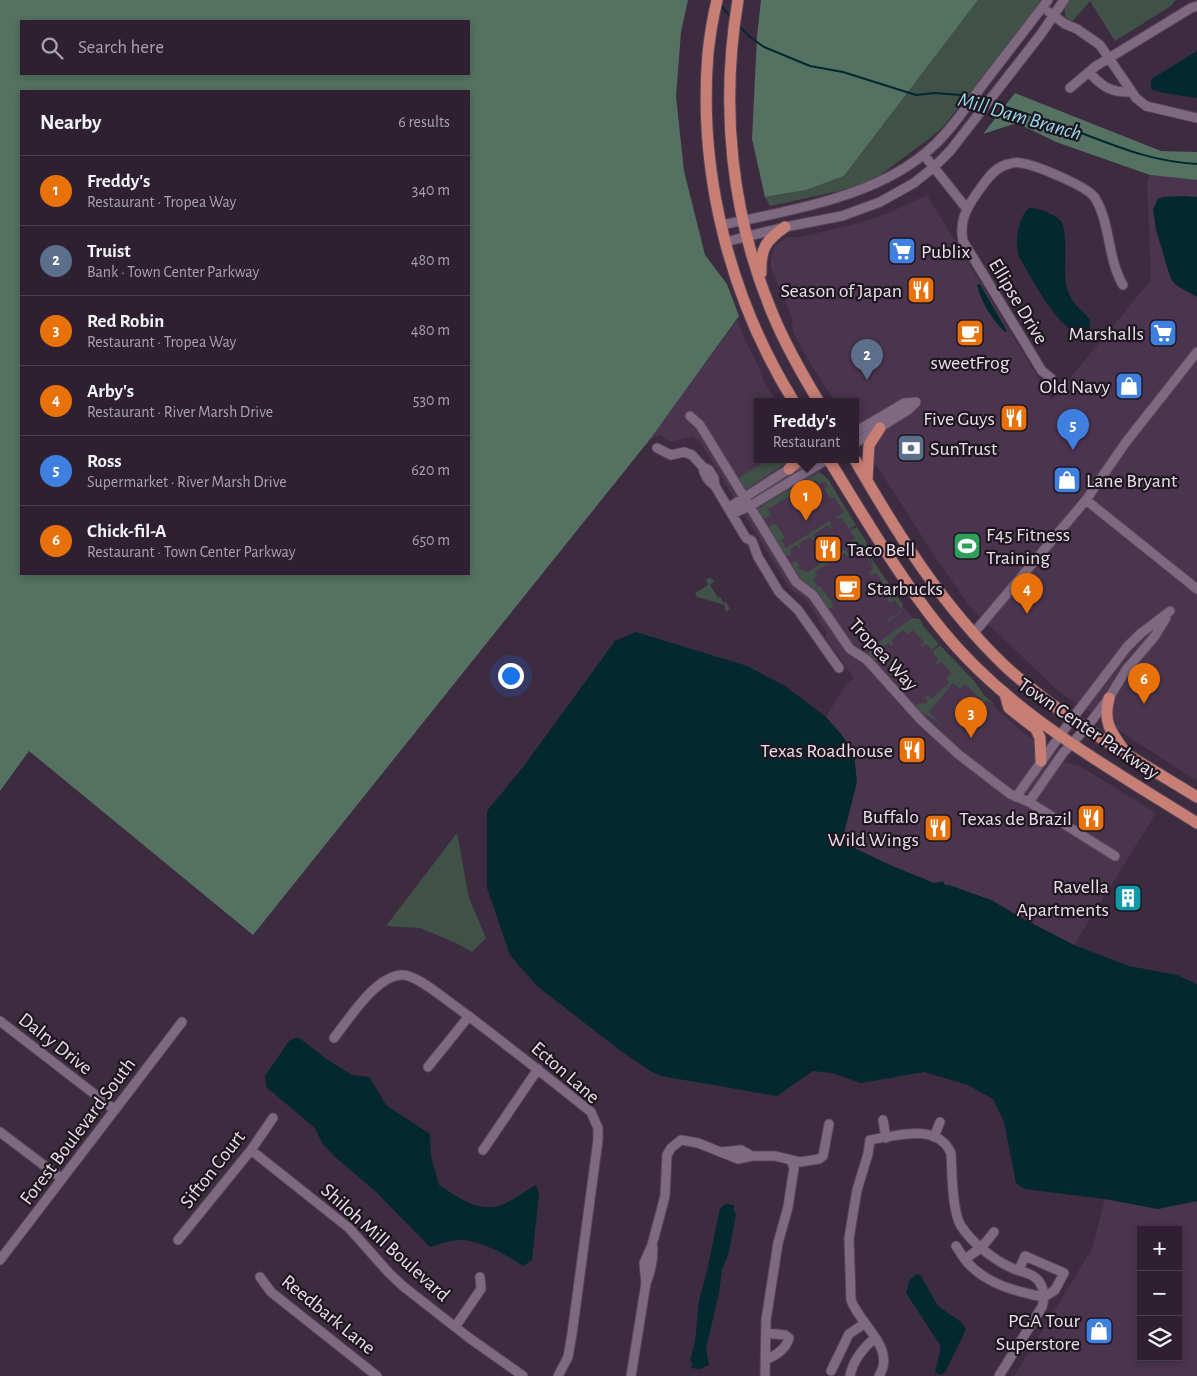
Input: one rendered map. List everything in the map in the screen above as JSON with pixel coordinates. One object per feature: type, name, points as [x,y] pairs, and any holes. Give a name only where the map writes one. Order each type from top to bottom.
[{"type":"main road","points":[[716,0],[708,53],[708,135],[721,225],[739,289],[755,329],[792,398]]},
{"type":"main road","points":[[738,1],[729,75],[730,126],[733,164],[743,221],[761,284],[780,331],[817,398]]},
{"type":"main road","points":[[761,284],[761,264],[765,246],[769,239],[785,227]]},
{"type":"main road","points":[[867,481],[869,445],[880,428]]},
{"type":"main road","points":[[789,469],[795,463]]},
{"type":"main road","name":"Town Center Parkway","points":[[830,463],[900,575],[942,630],[962,652],[1005,694],[1060,736],[1197,823]]},
{"type":"main road","name":"Town Center Parkway","points":[[857,463],[926,574],[973,634],[1008,668],[1072,719],[1197,797]]},
{"type":"main road","points":[[1005,694],[1008,708],[1036,729],[1040,738],[1041,761]]},
{"type":"main road","points":[[1109,698],[1106,710],[1110,730],[1126,752]]},
{"type":"street","points":[[725,242],[785,227],[842,216],[880,202],[914,183],[950,151],[1064,0]]},
{"type":"street","points":[[721,225],[829,200],[862,189],[886,179],[924,154],[960,114],[1045,4],[1053,16],[1100,44],[1136,98],[1146,106],[1197,118]]},
{"type":"street","points":[[1070,88],[1110,58],[1197,6]]},
{"type":"street","points":[[1089,72],[1098,83],[1114,91],[1132,92]]},
{"type":"street","points":[[924,154],[967,209]]},
{"type":"street","name":"Ellipse Drive","points":[[1052,378],[1042,371],[963,241],[961,229],[967,209],[994,172],[1007,164],[1020,163],[1038,168],[1090,191],[1101,210],[1117,274],[1123,285]]},
{"type":"street","points":[[973,634],[1086,500],[1126,442],[1197,352]]},
{"type":"street","points":[[859,430],[904,404],[916,402],[908,410],[859,441]]},
{"type":"street","name":"Tropea Way","points":[[690,416],[700,425],[796,582],[813,595],[850,649],[867,660],[921,720],[994,782],[1114,856]]},
{"type":"street","points":[[657,448],[671,455],[688,453],[703,467],[703,473],[708,481],[715,486],[746,538],[750,551],[758,557],[780,593],[798,610],[838,668]]},
{"type":"street","points":[[730,511],[744,497],[802,463]]},
{"type":"street","points":[[730,511],[750,506],[823,463]]},
{"type":"street","points":[[1086,500],[1197,590]]},
{"type":"street","points":[[1016,797],[1127,647],[1140,634],[1170,611],[1155,636],[1126,670],[1109,698],[1086,728],[1063,753],[1029,802]]},
{"type":"street","name":"Ecton Lane","points":[[334,1038],[375,988],[384,980],[403,975],[422,983],[469,1016],[591,1112],[598,1128],[598,1140],[568,1358],[558,1376]]},
{"type":"street","points":[[428,1067],[469,1016]]},
{"type":"street","name":"Dalry Drive","points":[[0,1021],[115,1110]]},
{"type":"street","name":"Forest Boulevard South","points":[[0,1260],[4,1247],[62,1179],[182,1022]]},
{"type":"street","points":[[483,1150],[538,1069]]},
{"type":"street","name":"Sifton Court","points":[[178,1240],[251,1150],[273,1118]]},
{"type":"street","points":[[883,1120],[886,1138]]},
{"type":"street","points":[[934,1137],[940,1122]]},
{"type":"street","points":[[631,1376],[646,1282],[652,1264],[652,1245],[665,1196],[667,1155],[671,1148],[681,1140],[698,1143],[738,1160],[752,1156],[775,1156],[800,1162],[819,1159],[823,1156],[829,1124]]},
{"type":"street","points":[[0,1132],[62,1179]]},
{"type":"street","points":[[879,1376],[884,1356],[880,1345],[853,1308],[850,1300],[849,1238],[857,1190],[868,1154],[870,1140],[922,1133],[934,1137],[947,1145],[950,1153],[956,1213],[961,1226],[994,1257],[1012,1268],[1030,1274],[1038,1280],[1043,1289],[1042,1307],[999,1376]]},
{"type":"street","name":"Shiloh Mill Boulevard","points":[[251,1150],[348,1228],[404,1287],[523,1376]]},
{"type":"street","points":[[765,1376],[766,1333],[778,1243],[788,1207],[794,1168],[791,1160]]},
{"type":"street","points":[[965,1258],[982,1247],[994,1232]]},
{"type":"street","points":[[956,1246],[978,1271],[998,1284],[1020,1292],[1044,1297],[1055,1290],[1064,1273],[1025,1256],[1019,1270]]},
{"type":"street","name":"Reedbark Lane","points":[[260,1277],[271,1292],[378,1376]]},
{"type":"street","points":[[455,1327],[481,1289],[480,1277]]},
{"type":"street","points":[[831,1371],[849,1334],[864,1324]]},
{"type":"street","points":[[765,1360],[775,1356],[788,1344],[789,1338],[785,1335],[766,1333]]},
{"type":"street","points":[[850,1376],[864,1347],[875,1338]]},
{"type":"shaded area","points":[[0,0],[688,0],[681,32],[676,96],[684,171],[705,255],[727,284],[739,316],[651,438],[253,935],[29,751],[0,791]]},
{"type":"shaded area","points":[[761,0],[978,0],[844,176],[806,190],[765,197],[752,139],[757,36]]},
{"type":"shaded area","points":[[978,0],[1042,0],[944,126],[879,176],[867,182],[844,190],[770,206],[765,197],[806,190],[844,176]]},
{"type":"shaded area","points":[[1069,0],[1176,0],[1171,6],[1115,41],[1090,1],[1071,23],[1066,18],[1065,12]]},
{"type":"shaded area","points":[[1197,51],[1197,98],[1151,89],[1153,78]]},
{"type":"shaded area","points":[[1015,93],[1161,151],[1197,152],[1197,180],[1150,175],[1056,142],[1017,123],[983,134]]},
{"type":"shaded area","points":[[1150,175],[1197,180],[1197,781],[1059,692],[969,606],[859,438],[859,398],[832,398],[811,365],[793,332],[792,318],[771,268],[774,247],[787,237],[800,237],[859,223],[886,214],[927,195],[1052,400],[1151,280],[1147,181]]},
{"type":"shaded area","points":[[1184,196],[1197,197],[1197,297],[1172,281],[1156,230],[1153,209],[1158,199]]},
{"type":"shaded area","points":[[1029,208],[1047,212],[1062,222],[1065,241],[1067,288],[1074,303],[1090,320],[1090,330],[1083,336],[1074,332],[1055,314],[1038,290],[1019,257],[1017,245],[1018,231],[1022,218]]},
{"type":"shaded area","points":[[980,284],[1007,331],[1005,332],[991,316],[977,285]]},
{"type":"shaded area","points":[[737,320],[760,369],[764,382],[774,398],[754,398],[754,463],[815,463],[863,543],[867,555],[898,600],[948,662],[982,696],[1025,734],[1067,763],[1080,766],[1156,813],[1074,945],[991,900],[934,883],[856,849],[844,840],[854,753],[826,717],[846,684],[854,678],[825,637],[827,633],[806,600],[790,589],[700,442],[693,437],[670,442],[660,435],[651,438]]},
{"type":"shaded area","points":[[723,454],[738,478],[763,463],[786,463],[746,489],[743,488]]},
{"type":"shaded area","points":[[818,473],[828,479],[856,525],[849,529],[842,518],[836,519],[836,517],[844,512],[834,497],[830,498],[824,489],[828,486],[825,482],[819,484],[816,480],[798,489],[796,485]]},
{"type":"shaded area","points":[[795,486],[798,491],[768,509],[771,516],[761,517],[758,509],[759,506],[761,508]]},
{"type":"shaded area","points":[[829,521],[833,529],[828,525],[813,535],[815,540],[812,540],[810,537],[799,543],[800,549],[796,545],[790,549],[792,554],[788,556],[784,554],[769,528],[771,524],[777,525],[785,538],[781,540],[786,548]]},
{"type":"shaded area","points":[[857,527],[866,541],[870,554],[867,556],[870,563],[861,550],[856,552],[851,542],[855,538],[850,531]]},
{"type":"shaded area","points":[[846,549],[849,556],[844,553],[815,572],[817,576],[813,580],[818,587],[820,586],[833,604],[832,608],[827,608],[815,591],[797,576],[792,563],[796,561],[799,564],[797,568],[807,572]]},
{"type":"shaded area","points":[[870,556],[903,603],[900,613],[888,622],[887,620],[901,609],[895,600],[890,603],[887,599],[891,595],[876,573],[872,576],[869,573],[873,569]]},
{"type":"shaded area","points":[[711,578],[714,581],[710,585],[718,598],[720,597],[724,603],[726,602],[730,609],[727,611],[725,610],[725,605],[697,597],[695,593],[708,585],[706,579]]},
{"type":"shaded area","points":[[914,618],[920,619],[923,626],[939,644],[931,650],[926,644],[921,647],[924,642],[913,630],[908,634],[903,630],[891,640],[892,646],[888,643],[878,652],[880,656],[877,660],[869,657],[871,648]]},
{"type":"shaded area","points":[[636,632],[747,666],[785,686],[826,717],[854,753],[857,782],[844,833],[844,840],[848,845],[934,883],[943,881],[945,885],[991,900],[1074,945],[1129,966],[1177,975],[1197,984],[1197,1201],[1158,1209],[1105,1199],[1024,1189],[1016,1183],[1004,1122],[993,1099],[968,1085],[924,1072],[861,1083],[832,1073],[813,1071],[777,1096],[661,1076],[650,1071],[621,1051],[537,986],[510,955],[487,888],[487,811],[523,767],[615,641]]},
{"type":"shaded area","points":[[940,645],[994,704],[987,700],[981,706],[982,700],[965,684],[960,689],[953,683],[929,712],[944,728],[932,718],[919,711],[916,705],[927,703],[927,699],[923,699],[928,695],[931,699],[949,683],[946,679],[951,673],[941,662],[937,665],[935,664],[938,659],[932,652]]},
{"type":"shaded area","points":[[457,833],[469,898],[486,938],[472,952],[420,928],[386,926]]},
{"type":"shaded area","points":[[298,1037],[328,1060],[352,1075],[369,1077],[387,1106],[430,1134],[431,1156],[439,1185],[455,1196],[482,1207],[491,1207],[510,1201],[536,1185],[539,1194],[532,1260],[523,1266],[496,1250],[465,1240],[452,1241],[430,1247],[375,1191],[334,1156],[322,1143],[315,1128],[266,1087],[265,1076],[289,1041]]},
{"type":"shaded area","points":[[1105,1199],[1158,1209],[1197,1201],[1197,1376],[1014,1376],[1092,1249]]},
{"type":"shaded area","points":[[726,1204],[734,1205],[736,1214],[729,1252],[722,1270],[719,1293],[706,1349],[709,1365],[700,1369],[691,1368],[693,1364],[690,1360],[695,1342],[699,1300],[720,1208]]},
{"type":"shaded area","points":[[917,1274],[921,1276],[938,1306],[961,1322],[966,1329],[946,1371],[941,1375],[935,1372],[940,1345],[906,1293],[910,1279]]},
{"type":"waterway","name":"Mill Dam Branch","points":[[720,5],[731,17]]},
{"type":"waterway","name":"Mill Dam Branch","points":[[739,26],[764,47],[810,66],[843,72],[916,95],[934,93],[961,95],[970,98]]},
{"type":"waterway","name":"Mill Dam Branch","points":[[975,99],[985,102]]},
{"type":"waterway","name":"Mill Dam Branch","points":[[992,103],[1049,121],[1146,156],[1197,164]]},
{"type":"place","name":"Publix","points":[[902,251]]},
{"type":"place","name":"Season of Japan","points":[[921,290]]},
{"type":"place","name":"sweetFrog","points":[[970,333]]},
{"type":"place","name":"Marshalls","points":[[1163,333]]},
{"type":"place","name":"Truist","points":[[867,380]]},
{"type":"place","name":"Old Navy","points":[[1129,386]]},
{"type":"place","name":"Five Guys","points":[[1014,418]]},
{"type":"place","name":"SunTrust","points":[[911,448]]},
{"type":"place","name":"Ross","points":[[1073,450]]},
{"type":"place","name":"Lane Bryant","points":[[1067,480]]},
{"type":"place","name":"Freddy's","points":[[806,521]]},
{"type":"place","name":"F45 Fitness Training","points":[[967,546]]},
{"type":"place","name":"Taco Bell","points":[[828,549]]},
{"type":"place","name":"Starbucks","points":[[848,588]]},
{"type":"place","name":"Arby's","points":[[1027,614]]},
{"type":"place","name":"Chick-fil-A","points":[[1144,704]]},
{"type":"place","name":"Red Robin","points":[[971,738]]},
{"type":"place","name":"Texas Roadhouse","points":[[912,750]]},
{"type":"place","name":"Texas de Brazil","points":[[1091,818]]},
{"type":"place","name":"Buffalo Wild Wings","points":[[938,828]]},
{"type":"place","name":"Ravella Apartments","points":[[1128,898]]},
{"type":"place","name":"PGA Tour Superstore","points":[[1099,1331]]}]
